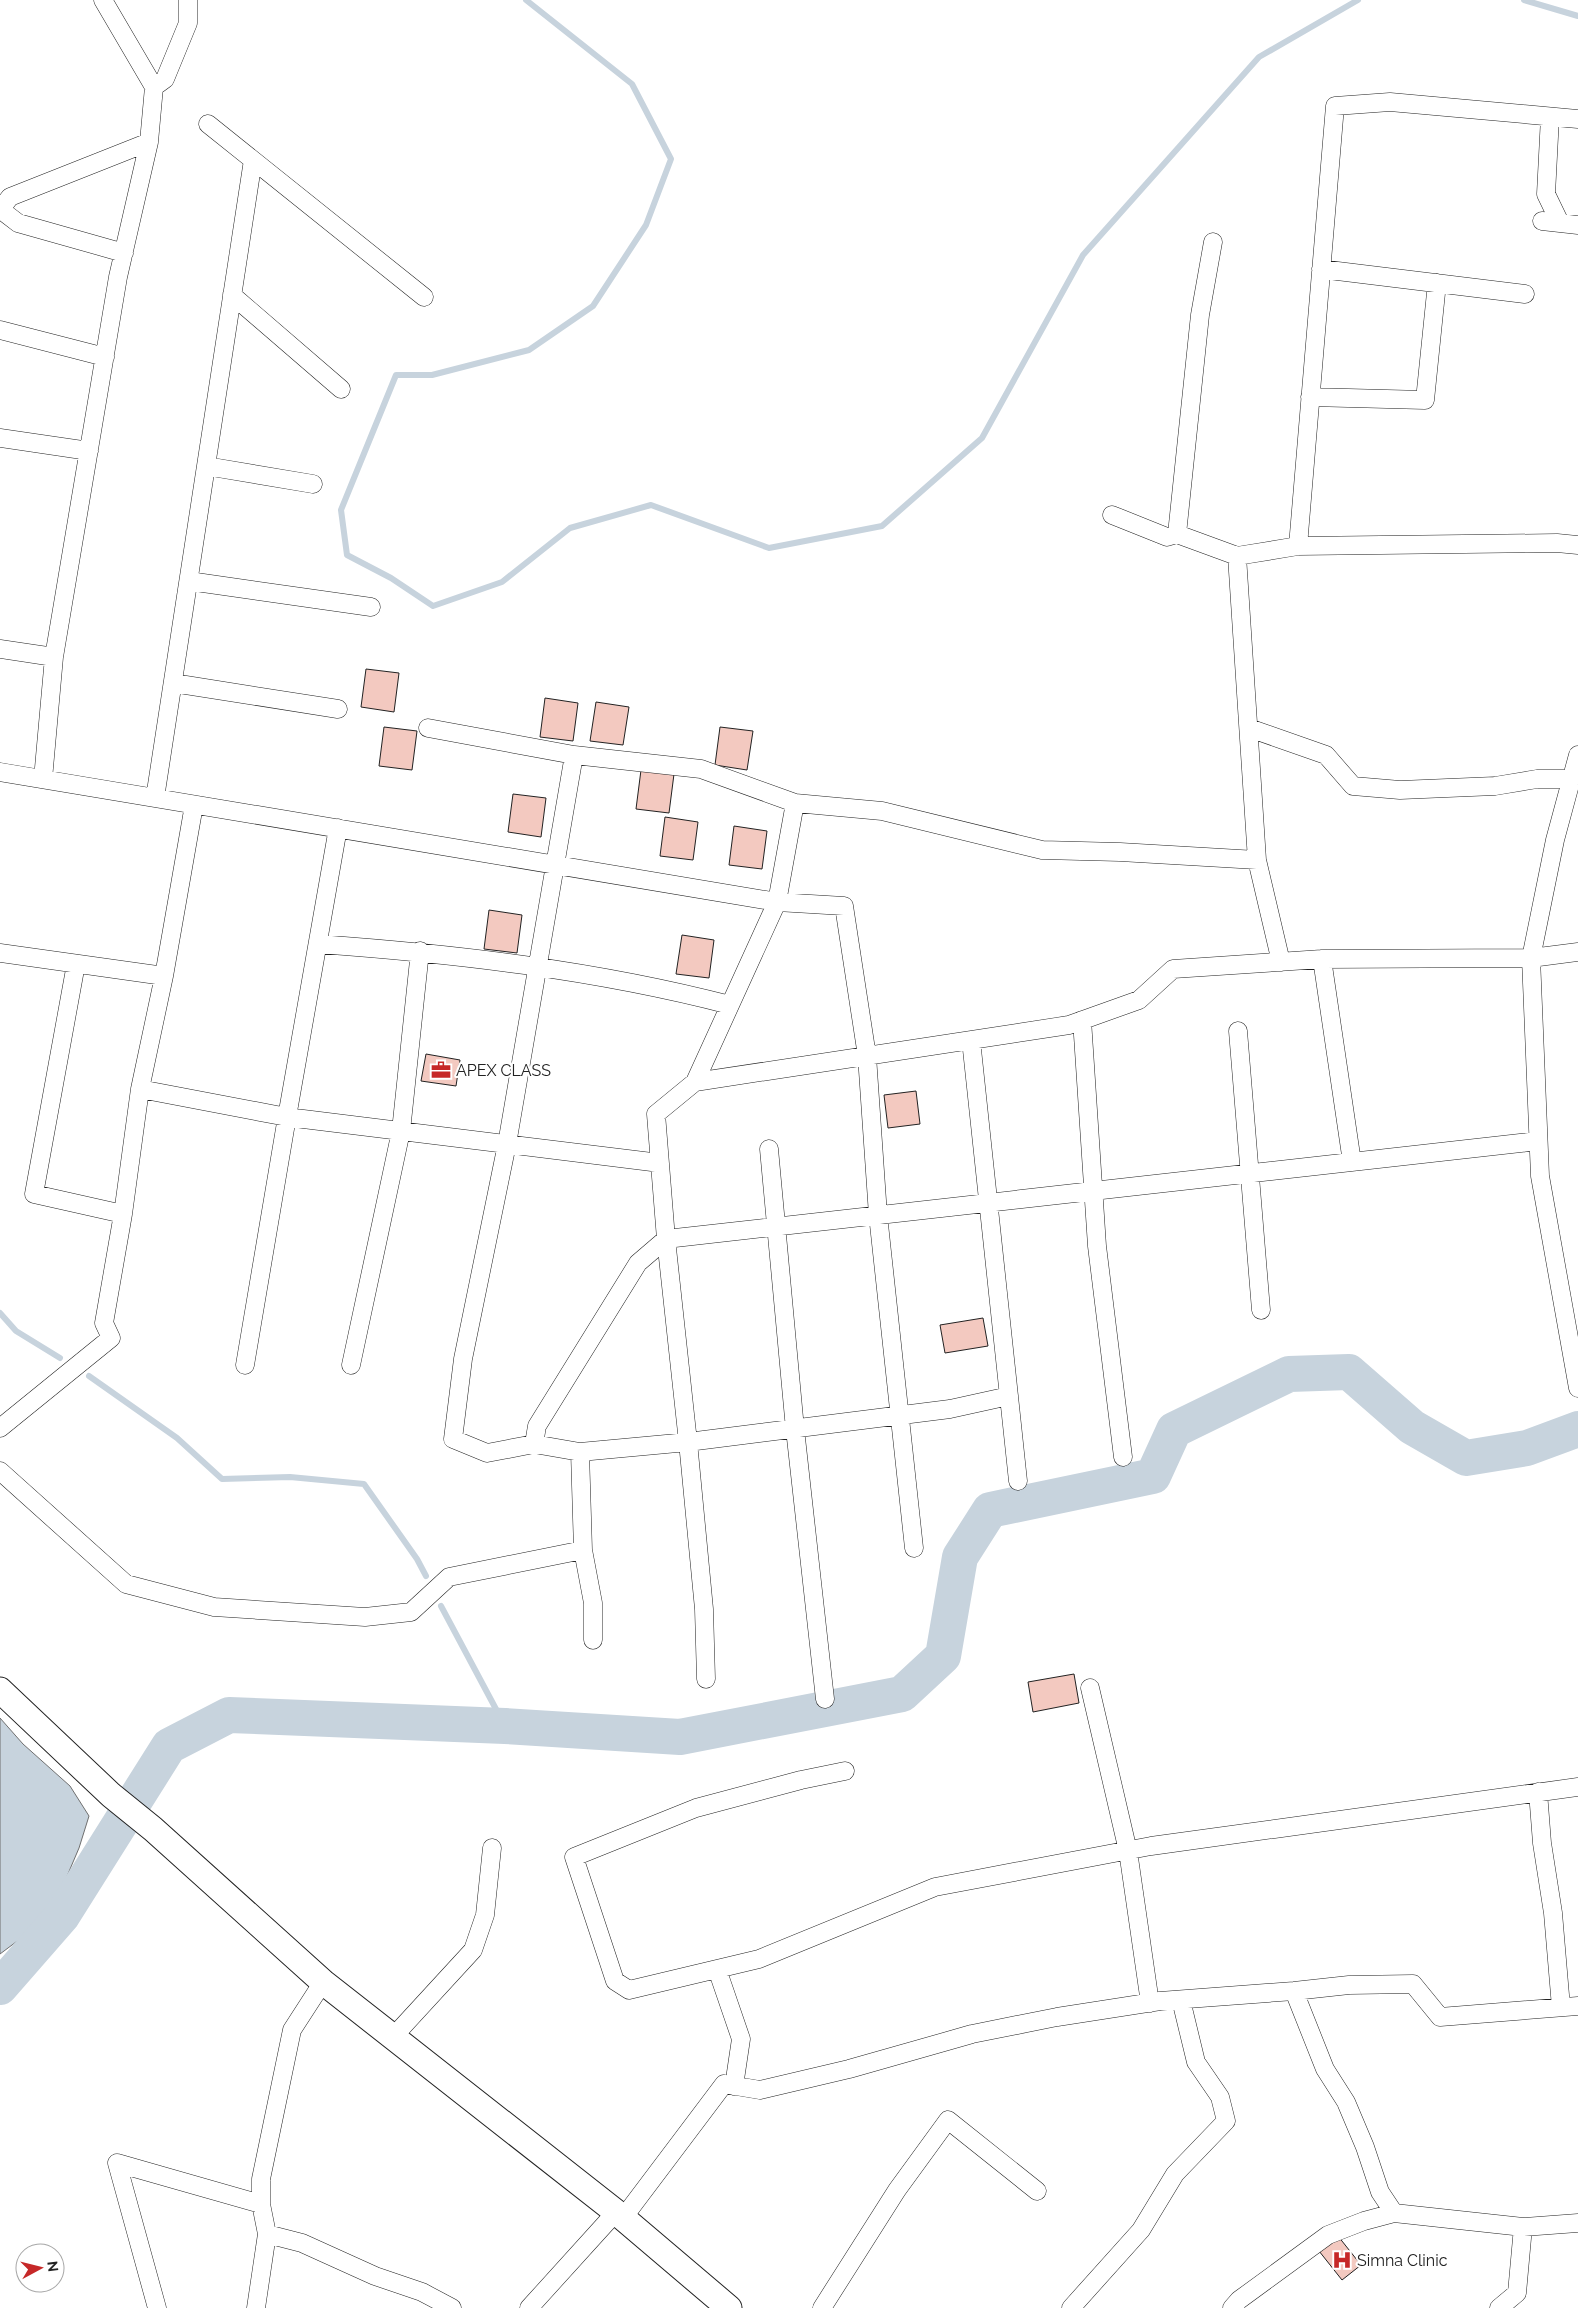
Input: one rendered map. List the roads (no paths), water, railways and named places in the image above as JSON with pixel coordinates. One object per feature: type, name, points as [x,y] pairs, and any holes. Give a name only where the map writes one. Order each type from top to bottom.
[{"type":"street","points":[[43,780],[54,657],[124,253],[149,142],[154,87],[103,0]]},
{"type":"street","points":[[154,87],[165,79],[188,23],[188,0]]},
{"type":"street","points":[[1298,546],[1335,106],[1390,102],[1578,119]]},
{"type":"street","points":[[1550,116],[1546,194],[1560,223]]},
{"type":"street","points":[[208,124],[424,297]]},
{"type":"street","points":[[124,253],[18,223],[1,210],[10,197],[149,142]]},
{"type":"street","points":[[155,798],[253,160]]},
{"type":"street","points":[[1542,221],[1578,225]]},
{"type":"street","points":[[1177,534],[1200,315],[1213,242]]},
{"type":"street","points":[[1321,269],[1525,294]]},
{"type":"street","points":[[1310,397],[1425,400],[1437,283]]},
{"type":"street","points":[[232,296],[341,389]]},
{"type":"street","points":[[0,330],[105,357]]},
{"type":"street","points":[[0,438],[89,451]]},
{"type":"street","points":[[206,466],[313,484]]},
{"type":"street","points":[[1112,515],[1168,537],[1177,534],[1237,556],[1298,546],[1557,543],[1578,545]]},
{"type":"street","points":[[1237,556],[1257,860],[1281,962]]},
{"type":"street","points":[[189,581],[371,607]]},
{"type":"street","points":[[0,649],[54,657]]},
{"type":"street","points":[[173,683],[338,709]]},
{"type":"street","points":[[428,728],[574,755],[701,770],[795,803],[882,811],[1042,850],[1120,852],[1257,860]]},
{"type":"street","points":[[1248,728],[1326,756],[1353,786],[1400,790],[1495,786],[1536,779],[1571,779]]},
{"type":"street","points":[[574,755],[507,1144],[464,1359],[453,1439],[487,1453],[534,1444],[580,1452],[688,1442],[950,1409],[1009,1396]]},
{"type":"street","points":[[1578,755],[1555,840],[1531,958],[1540,1176],[1578,1388]]},
{"type":"street","points":[[0,772],[777,902],[844,906],[867,1056],[878,1215],[914,1548]]},
{"type":"street","points":[[706,1679],[704,1609],[666,1239],[656,1114],[695,1082],[777,902],[795,803]]},
{"type":"street","points":[[0,1428],[111,1338],[104,1323],[123,1214],[140,1089],[164,976],[194,805]]},
{"type":"street","points":[[245,1365],[338,828]]},
{"type":"street","points":[[318,944],[420,951],[537,967],[661,987],[730,1005]]},
{"type":"street","points":[[351,1364],[400,1131],[420,951]]},
{"type":"street","points":[[695,1082],[1069,1025],[1139,1000],[1173,969],[1322,959],[1531,958],[1578,952]]},
{"type":"street","points":[[0,953],[164,976]]},
{"type":"street","points":[[1322,959],[1352,1162]]},
{"type":"street","points":[[76,964],[34,1194],[123,1214]]},
{"type":"street","points":[[1082,1020],[1097,1246],[1122,1457]]},
{"type":"street","points":[[1238,1031],[1262,1310]]},
{"type":"street","points":[[971,1040],[990,1203],[1018,1481]]},
{"type":"street","points":[[140,1089],[287,1117],[660,1163]]},
{"type":"street","points":[[534,1444],[536,1426],[638,1263],[666,1239],[1538,1141]]},
{"type":"street","points":[[769,1150],[795,1429],[825,1699]]},
{"type":"street","points":[[580,1452],[583,1550],[593,1603],[593,1640]]},
{"type":"street","points":[[0,1471],[126,1584],[214,1606],[366,1617],[411,1612],[449,1577],[583,1550]]},
{"type":"street","points":[[1090,1688],[1128,1851],[1150,2003]]},
{"type":"street","points":[[0,1690],[111,1796],[153,1829],[323,1982],[619,2215],[729,2308]]},
{"type":"street","points":[[845,1771],[801,1780],[696,1808],[574,1857],[615,1982],[629,1990],[759,1959],[935,1887],[1128,1851],[1578,1786]]},
{"type":"street","points":[[530,2308],[619,2215],[724,2084],[760,2090],[849,2069],[972,2034],[1058,2017],[1182,2000],[1349,1985],[1413,1984],[1440,2017],[1569,2007],[1542,1843],[1538,1792]]},
{"type":"street","points":[[393,2037],[473,1950],[485,1916],[492,1848]]},
{"type":"street","points":[[717,1969],[741,2039],[734,2086]]},
{"type":"street","points":[[256,2308],[267,2234],[261,2204],[261,2179],[292,2030],[323,1982]]},
{"type":"street","points":[[1294,1991],[1325,2069],[1346,2102],[1365,2147],[1380,2192],[1394,2214]]},
{"type":"street","points":[[1071,2308],[1141,2230],[1175,2174],[1226,2121],[1220,2097],[1196,2062],[1182,2000]]},
{"type":"street","points":[[822,2308],[897,2190],[948,2120],[1037,2190]]},
{"type":"street","points":[[157,2308],[118,2163],[261,2204]]},
{"type":"street","points":[[1232,2308],[1239,2300],[1328,2235],[1364,2220],[1394,2214],[1523,2227],[1578,2223]]},
{"type":"street","points":[[1499,2308],[1517,2293],[1523,2227]]},
{"type":"street","points":[[267,2234],[302,2243],[375,2276],[422,2292],[452,2308]]},
{"type":"waterway","points":[[526,0],[632,84],[671,159],[646,225],[593,306],[529,350],[432,375],[396,375],[341,510],[347,555],[391,578],[433,606],[502,582],[570,528],[651,505],[769,548],[882,526],[982,438],[1083,255],[1259,57],[1358,0]]},
{"type":"waterway","points":[[1524,0],[1578,16]]},
{"type":"waterway","points":[[0,1313],[16,1331],[60,1358]]},
{"type":"waterway","points":[[0,1987],[62,1916],[169,1746],[229,1715],[505,1726],[680,1737],[902,1694],[943,1656],[960,1557],[990,1510],[1153,1476],[1174,1430],[1289,1374],[1349,1372],[1412,1427],[1466,1458],[1527,1448],[1578,1429]]},
{"type":"waterway","points":[[89,1376],[177,1438],[222,1479],[290,1477],[364,1484],[417,1559],[426,1576]]},
{"type":"waterway","points":[[441,1606],[505,1726]]},
{"type":"place","name":"APEX CLASS","points":[[441,1070]]},
{"type":"place","name":"Simna Clinic","points":[[1342,2260]]}]
